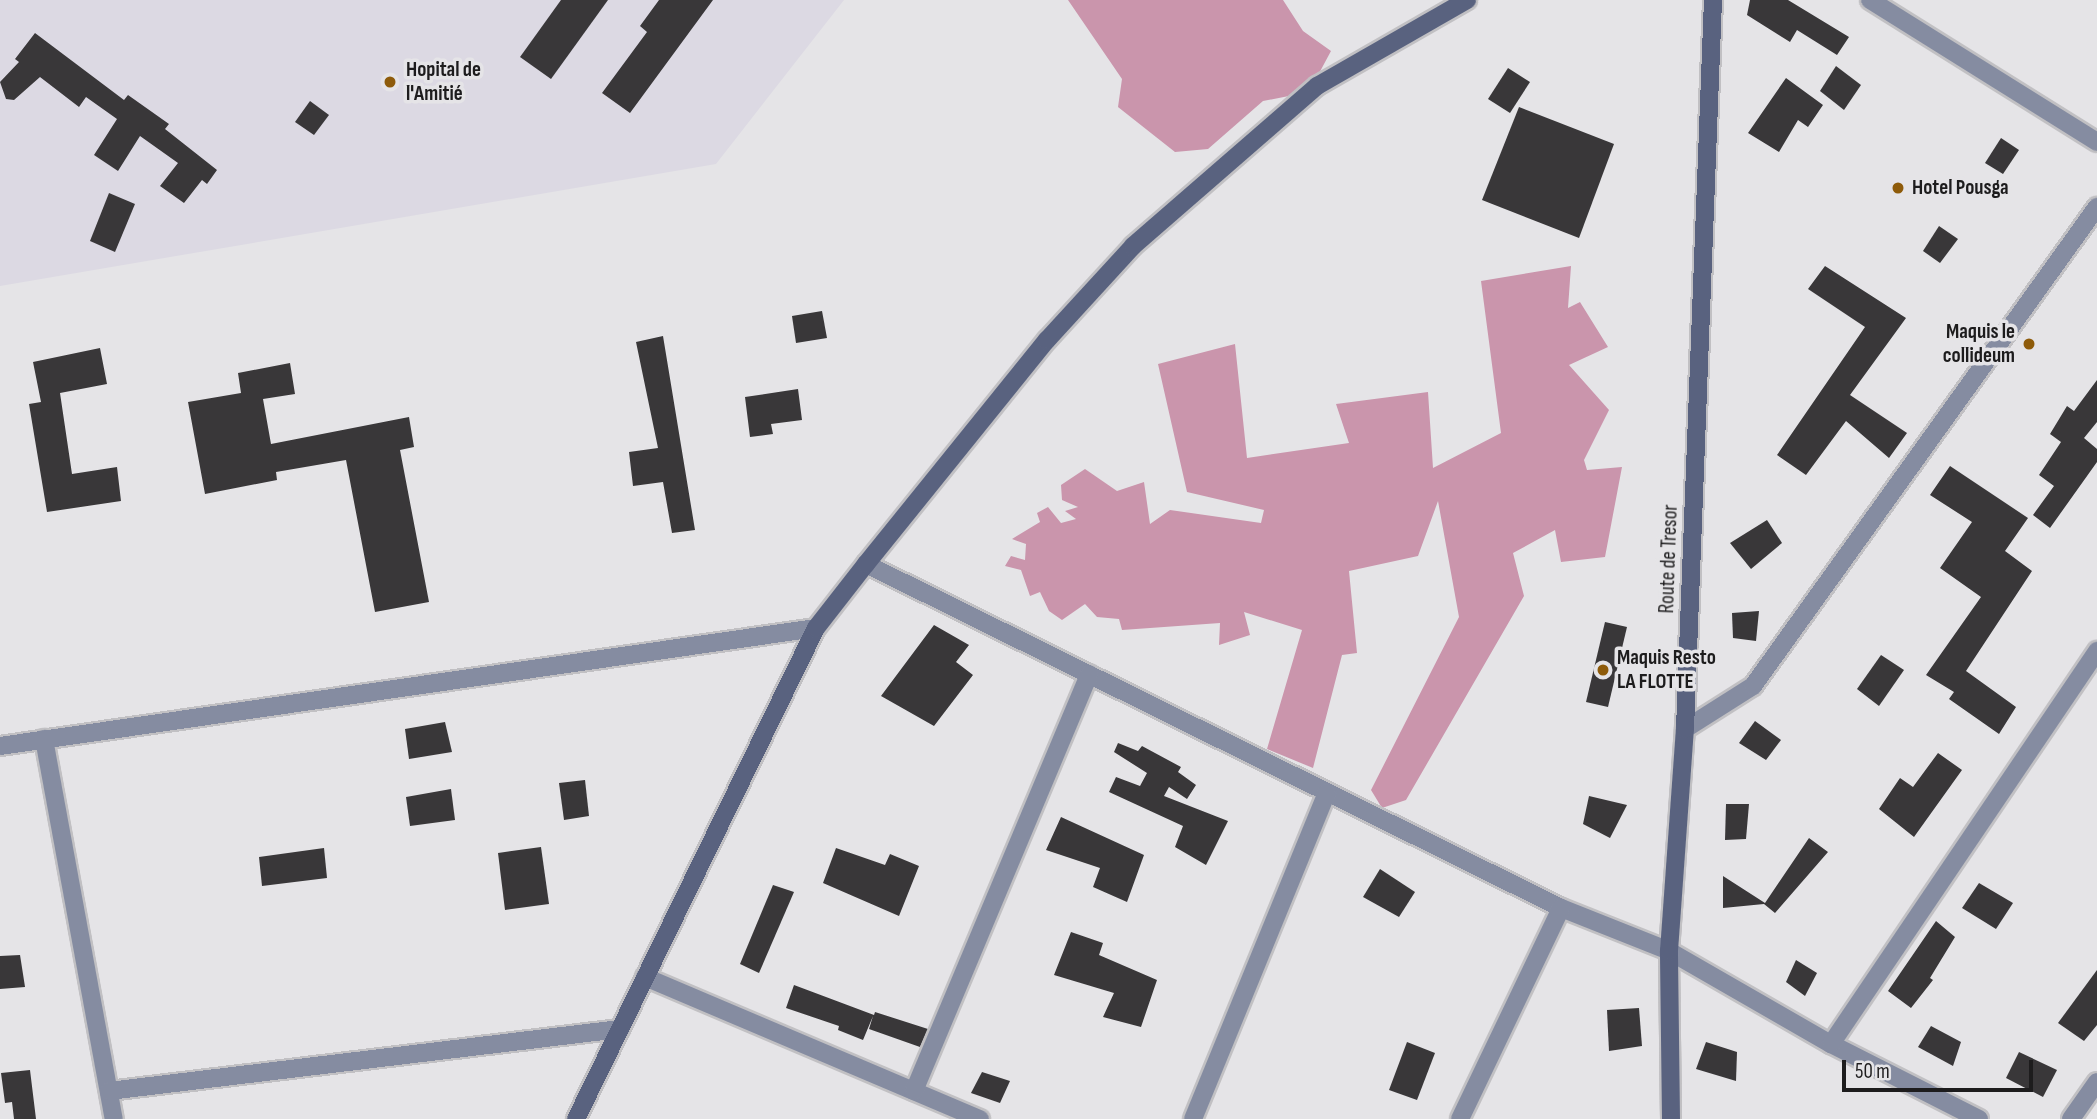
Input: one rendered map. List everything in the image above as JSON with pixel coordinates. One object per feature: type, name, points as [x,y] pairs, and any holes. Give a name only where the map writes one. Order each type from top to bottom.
[{"type":"street","points":[[576,1119],[816,628],[866,564],[1047,340],[1133,246],[1317,86],[1467,0]]},
{"type":"street","points":[[1670,951],[1711,0]]},
{"type":"street","name":"Route de Tresor","points":[[1671,1119],[1670,951],[1685,729],[1711,0]]},
{"type":"street","points":[[1870,0],[2097,142]]},
{"type":"street","points":[[1685,729],[1753,686],[2097,207]]},
{"type":"street","points":[[866,564],[1561,908],[1670,951],[1830,1044],[1979,1119]]},
{"type":"street","points":[[0,746],[816,628]]},
{"type":"street","points":[[1830,1044],[2097,651]]},
{"type":"street","points":[[914,1091],[1089,674]]},
{"type":"street","points":[[44,739],[114,1119]]},
{"type":"street","points":[[1193,1119],[1326,792]]},
{"type":"street","points":[[1460,1119],[1561,908]]},
{"type":"street","points":[[645,977],[980,1119]]},
{"type":"street","points":[[109,1091],[620,1029]]},
{"type":"street","points":[[2071,1119],[2097,1082]]},
{"type":"shaded area","name":"Hopital de l'Amitié","points":[[0,0],[844,0],[716,164],[0,286]]},
{"type":"shaded area","points":[[1068,0],[1283,0],[1303,31],[1331,51],[1309,92],[1263,101],[1208,149],[1175,152],[1118,107],[1122,79]]},
{"type":"shaded area","points":[[1571,266],[1568,308],[1580,302],[1608,347],[1569,365],[1609,410],[1584,460],[1587,470],[1622,467],[1605,557],[1561,562],[1555,530],[1513,553],[1524,596],[1406,800],[1382,808],[1371,790],[1459,617],[1438,501],[1418,556],[1349,571],[1357,653],[1342,655],[1313,768],[1267,749],[1302,630],[1244,612],[1250,635],[1219,645],[1220,623],[1122,630],[1119,619],[1097,617],[1085,604],[1062,620],[1049,611],[1040,592],[1030,596],[1021,570],[1005,566],[1011,556],[1025,560],[1026,544],[1012,539],[1040,522],[1037,513],[1048,507],[1061,523],[1076,519],[1065,511],[1078,507],[1062,500],[1061,485],[1085,469],[1117,491],[1144,482],[1150,524],[1170,510],[1261,523],[1264,510],[1187,492],[1158,364],[1235,344],[1247,458],[1349,443],[1336,404],[1428,392],[1433,468],[1501,433],[1481,281]]},
{"type":"building","points":[[561,0],[608,0],[551,79],[520,57]]},
{"type":"building","points":[[659,0],[713,0],[630,113],[602,93],[647,32],[640,26]]},
{"type":"building","points":[[1750,0],[1788,0],[1849,37],[1837,55],[1797,30],[1790,42],[1747,15]]},
{"type":"building","points":[[35,33],[124,100],[128,95],[169,124],[165,129],[217,170],[207,184],[202,180],[184,203],[160,186],[178,163],[140,136],[118,171],[94,155],[117,119],[86,97],[79,107],[40,77],[14,100],[6,99],[0,82],[19,62],[15,59]]},
{"type":"building","points":[[1836,66],[1861,85],[1844,110],[1820,91]]},
{"type":"building","points":[[1508,68],[1530,82],[1510,113],[1488,99]]},
{"type":"building","points":[[1786,78],[1823,105],[1808,127],[1798,120],[1779,152],[1748,133]]},
{"type":"building","points":[[310,101],[329,115],[314,135],[295,122]]},
{"type":"building","points":[[1519,107],[1614,144],[1579,238],[1482,200]]},
{"type":"building","points":[[2001,138],[2019,150],[2003,174],[1985,163]]},
{"type":"building","points":[[109,193],[135,204],[115,252],[90,241]]},
{"type":"building","points":[[1939,226],[1958,239],[1940,263],[1923,251]]},
{"type":"building","points":[[1825,266],[1906,318],[1850,395],[1907,433],[1889,458],[1846,421],[1806,475],[1777,455],[1865,327],[1808,289]]},
{"type":"building","points":[[822,311],[827,338],[796,343],[792,316]]},
{"type":"building","points":[[663,336],[695,530],[672,533],[663,482],[633,486],[629,452],[658,448],[636,342]]},
{"type":"building","points":[[100,348],[107,384],[60,393],[72,474],[117,467],[121,501],[47,512],[29,404],[41,402],[33,362]]},
{"type":"building","points":[[290,363],[295,394],[263,399],[271,444],[409,417],[414,447],[400,450],[429,602],[375,612],[346,460],[276,472],[277,480],[205,494],[188,402],[241,393],[238,373]]},
{"type":"building","points":[[2097,380],[2097,422],[2084,438],[2097,449],[2097,462],[2050,528],[2033,515],[2054,486],[2039,475],[2061,442],[2050,434],[2067,406],[2074,411]]},
{"type":"building","points":[[798,389],[802,420],[771,424],[773,434],[750,437],[745,397]]},
{"type":"building","points":[[1950,466],[2028,518],[2005,551],[2032,571],[1966,671],[2016,707],[1999,734],[1949,699],[1954,692],[1926,675],[1981,597],[1940,568],[1972,522],[1930,495]]},
{"type":"building","points":[[1767,520],[1782,543],[1751,569],[1730,543]]},
{"type":"building","points":[[1759,611],[1756,641],[1733,638],[1732,613]]},
{"type":"building","points":[[1605,622],[1627,627],[1608,707],[1586,702]]},
{"type":"building","points":[[934,625],[969,645],[956,662],[973,675],[934,726],[881,696]]},
{"type":"building","points":[[1881,655],[1904,670],[1879,706],[1857,689]]},
{"type":"building","points":[[1755,721],[1781,740],[1766,760],[1739,743]]},
{"type":"building","points":[[445,722],[452,752],[409,759],[405,729]]},
{"type":"building","points":[[1118,743],[1138,751],[1142,746],[1181,767],[1178,772],[1196,785],[1187,799],[1169,787],[1164,796],[1228,821],[1206,865],[1175,847],[1183,826],[1109,792],[1116,777],[1140,786],[1147,773],[1114,752]]},
{"type":"building","points":[[1938,753],[1962,770],[1914,837],[1879,809],[1900,778],[1913,787]]},
{"type":"building","points":[[585,780],[589,816],[564,820],[559,783]]},
{"type":"building","points":[[451,789],[455,820],[410,826],[406,797]]},
{"type":"building","points":[[1589,796],[1627,805],[1610,838],[1583,824]]},
{"type":"building","points":[[1726,804],[1749,804],[1746,839],[1725,840]]},
{"type":"building","points":[[1061,817],[1144,855],[1127,902],[1093,887],[1100,868],[1046,850]]},
{"type":"building","points":[[1809,838],[1828,852],[1775,913],[1764,904],[1723,908],[1723,876],[1765,903]]},
{"type":"building","points":[[541,847],[549,904],[505,910],[498,853]]},
{"type":"building","points":[[324,848],[327,878],[262,886],[259,857]]},
{"type":"building","points":[[836,848],[885,865],[890,854],[919,866],[899,916],[823,883]]},
{"type":"building","points":[[1380,869],[1415,892],[1399,917],[1363,897]]},
{"type":"building","points":[[1979,883],[2013,903],[1996,929],[1962,908]]},
{"type":"building","points":[[773,885],[794,892],[759,973],[740,964]]},
{"type":"building","points":[[1936,921],[1955,937],[1930,978],[1933,980],[1911,1008],[1888,991]]},
{"type":"building","points":[[1071,932],[1103,943],[1099,955],[1157,980],[1141,1027],[1103,1017],[1114,993],[1054,975]]},
{"type":"building","points":[[20,955],[25,987],[0,989],[0,956]]},
{"type":"building","points":[[1796,960],[1817,973],[1805,996],[1786,982]]},
{"type":"building","points":[[2097,970],[2097,1025],[2084,1041],[2058,1023]]},
{"type":"building","points":[[794,985],[874,1015],[875,1012],[928,1029],[920,1047],[869,1029],[873,1016],[863,1040],[838,1030],[839,1026],[786,1008]]},
{"type":"building","points":[[1639,1008],[1642,1046],[1609,1051],[1607,1010]]},
{"type":"building","points":[[1931,1026],[1961,1042],[1953,1066],[1918,1047]]},
{"type":"building","points":[[1407,1042],[1435,1053],[1417,1100],[1389,1090]]},
{"type":"building","points":[[1706,1042],[1737,1052],[1736,1081],[1696,1069]]},
{"type":"building","points":[[2019,1052],[2057,1070],[2043,1097],[2006,1078]]},
{"type":"building","points":[[30,1070],[36,1119],[14,1119],[12,1102],[5,1103],[1,1073]]},
{"type":"building","points":[[982,1072],[1010,1081],[1000,1103],[971,1093]]},
{"type":"place","name":"Hopital de l'Amitié","points":[[390,82]]},
{"type":"place","name":"Hotel Pousga","points":[[1898,188]]},
{"type":"place","name":"Maquis le collideum","points":[[2029,344]]},
{"type":"place","name":"Maquis Resto LA FLOTTE","points":[[1603,670]]}]
